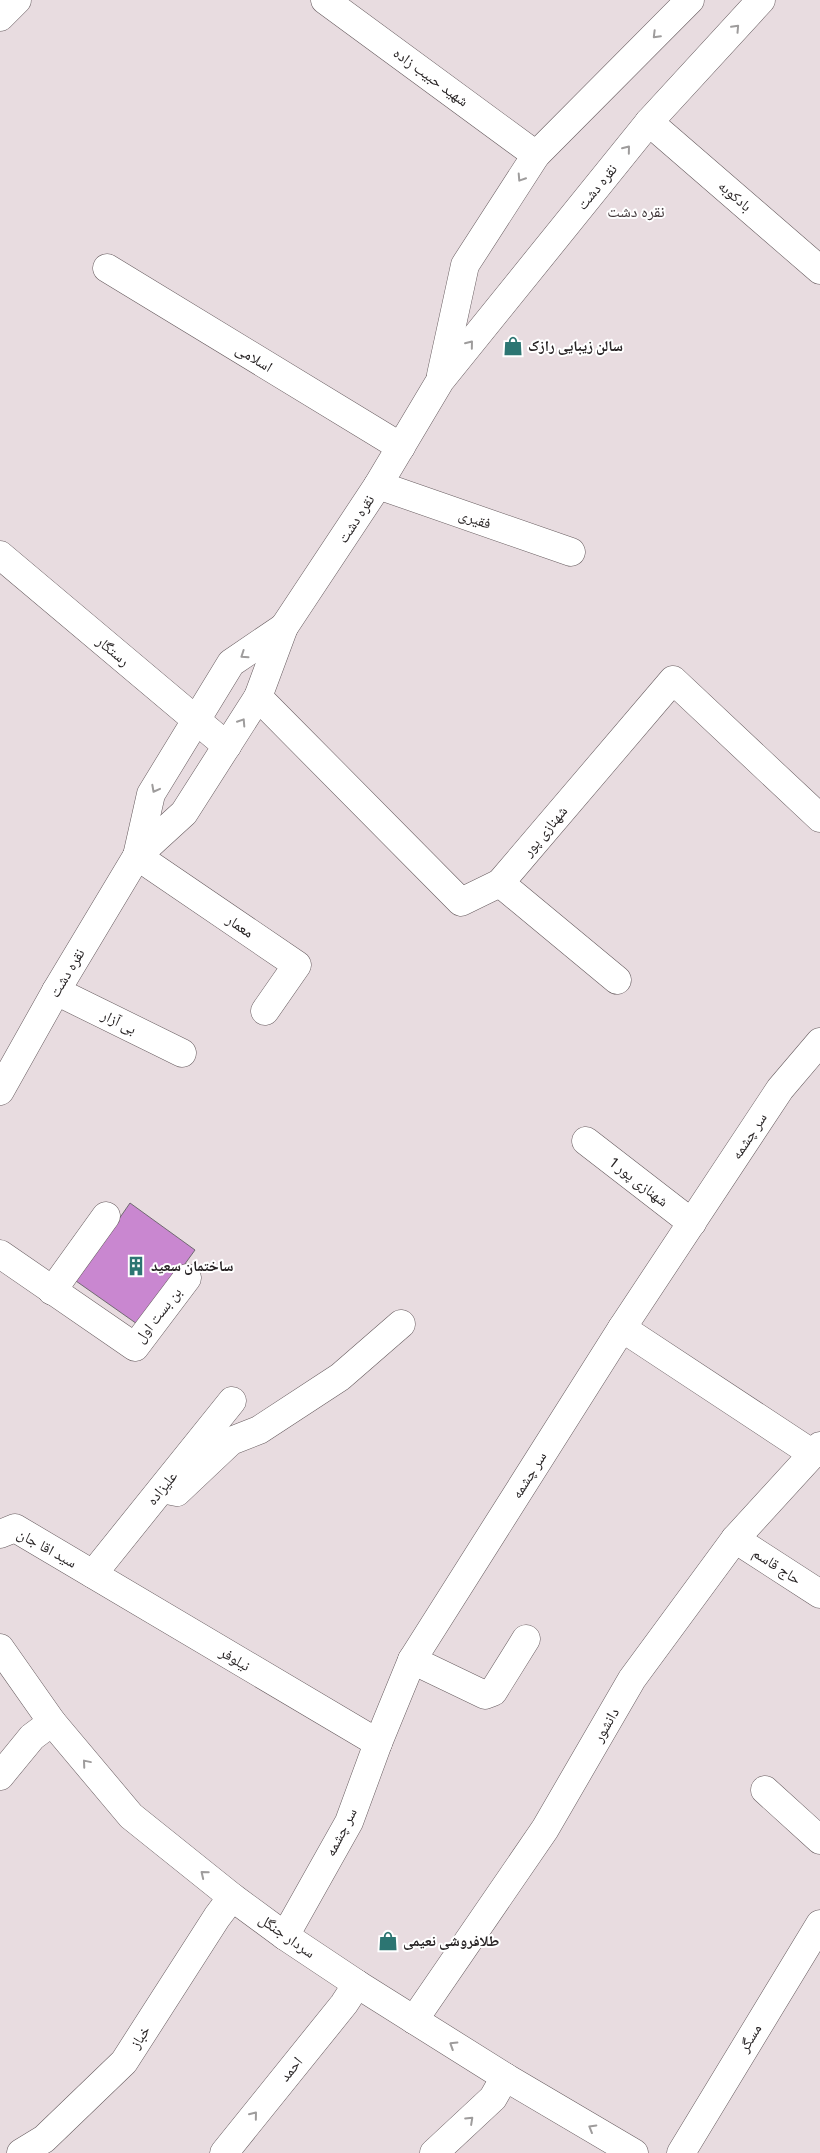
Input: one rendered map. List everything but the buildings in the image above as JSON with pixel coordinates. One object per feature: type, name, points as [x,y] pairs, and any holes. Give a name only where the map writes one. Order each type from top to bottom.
[{"type":"street","points":[[0,17],[16,0]]},
{"type":"street","name":"شهید حبیب زاده","points":[[325,0],[536,155]]},
{"type":"street","name":"نقره دشت","points":[[440,381],[465,265],[536,155],[690,0]]},
{"type":"street","name":"نقره دشت","points":[[0,1091],[56,991],[137,856],[184,813],[258,697],[284,628],[378,485],[440,381],[649,122],[761,0]]},
{"type":"street","name":"بادکوبه","points":[[649,122],[820,270]]},
{"type":"street","name":"اسلامی","points":[[107,268],[401,447]]},
{"type":"street","name":"فقیری","points":[[378,485],[571,552]]},
{"type":"street","name":"رستگار","points":[[0,555],[226,746]]},
{"type":"street","name":"نقره دشت","points":[[137,856],[152,794],[231,663],[284,628]]},
{"type":"street","name":"شهنازی پور","points":[[258,697],[461,902],[500,883],[673,680],[820,818]]},
{"type":"street","name":"معمار","points":[[137,856],[297,966],[265,1010]]},
{"type":"street","points":[[500,883],[617,980]]},
{"type":"street","name":"بی آزار","points":[[56,991],[182,1053]]},
{"type":"street","name":"سر چشمه","points":[[285,1936],[349,1822],[378,1743],[412,1660],[622,1328],[780,1089],[820,1042]]},
{"type":"street","name":"شهنازی پور 1","points":[[586,1141],[692,1223]]},
{"type":"street","points":[[52,1291],[106,1216]]},
{"type":"street","name":"بن بست اول","points":[[0,1254],[135,1347],[187,1278]]},
{"type":"street","points":[[162,1489],[177,1492],[231,1441],[259,1430],[340,1377],[401,1324]]},
{"type":"street","points":[[622,1328],[817,1450]]},
{"type":"street","name":"علیزاده","points":[[93,1574],[232,1401]]},
{"type":"street","name":"دانشور","points":[[414,2020],[545,1829],[632,1679],[735,1539],[817,1450]]},
{"type":"street","name":"سید اقا جان","points":[[0,1534],[15,1528],[93,1574]]},
{"type":"street","name":"حاج قاسم","points":[[735,1539],[820,1594]]},
{"type":"street","name":"نیلوفر","points":[[93,1574],[378,1743]]},
{"type":"street","points":[[412,1660],[485,1694],[493,1692],[526,1639]]},
{"type":"street","name":"سردار جنگل","points":[[0,1648],[52,1722],[131,1816],[232,1897],[285,1936],[357,1984],[506,2077],[634,2153]]},
{"type":"street","points":[[0,1776],[32,1737],[52,1722]]},
{"type":"street","points":[[765,1790],[820,1840]]},
{"type":"street","name":"خباز","points":[[21,2153],[44,2140],[124,2062],[217,1917],[232,1897]]},
{"type":"street","name":"مسگر","points":[[680,2153],[820,1924]]},
{"type":"street","name":"احمد","points":[[224,2153],[344,2004],[357,1984]]},
{"type":"street","points":[[434,2153],[493,2098],[506,2077]]},
{"type":"place","name":"سالن زیبایی رازک","points":[[513,346]]},
{"type":"place","name":"ساختمان سعید","points":[[136,1266]]},
{"type":"place","name":"طلافروشی نعیمی","points":[[388,1941]]},
{"type":"district","name":"نقره دشت","points":[[636,211]]}]
